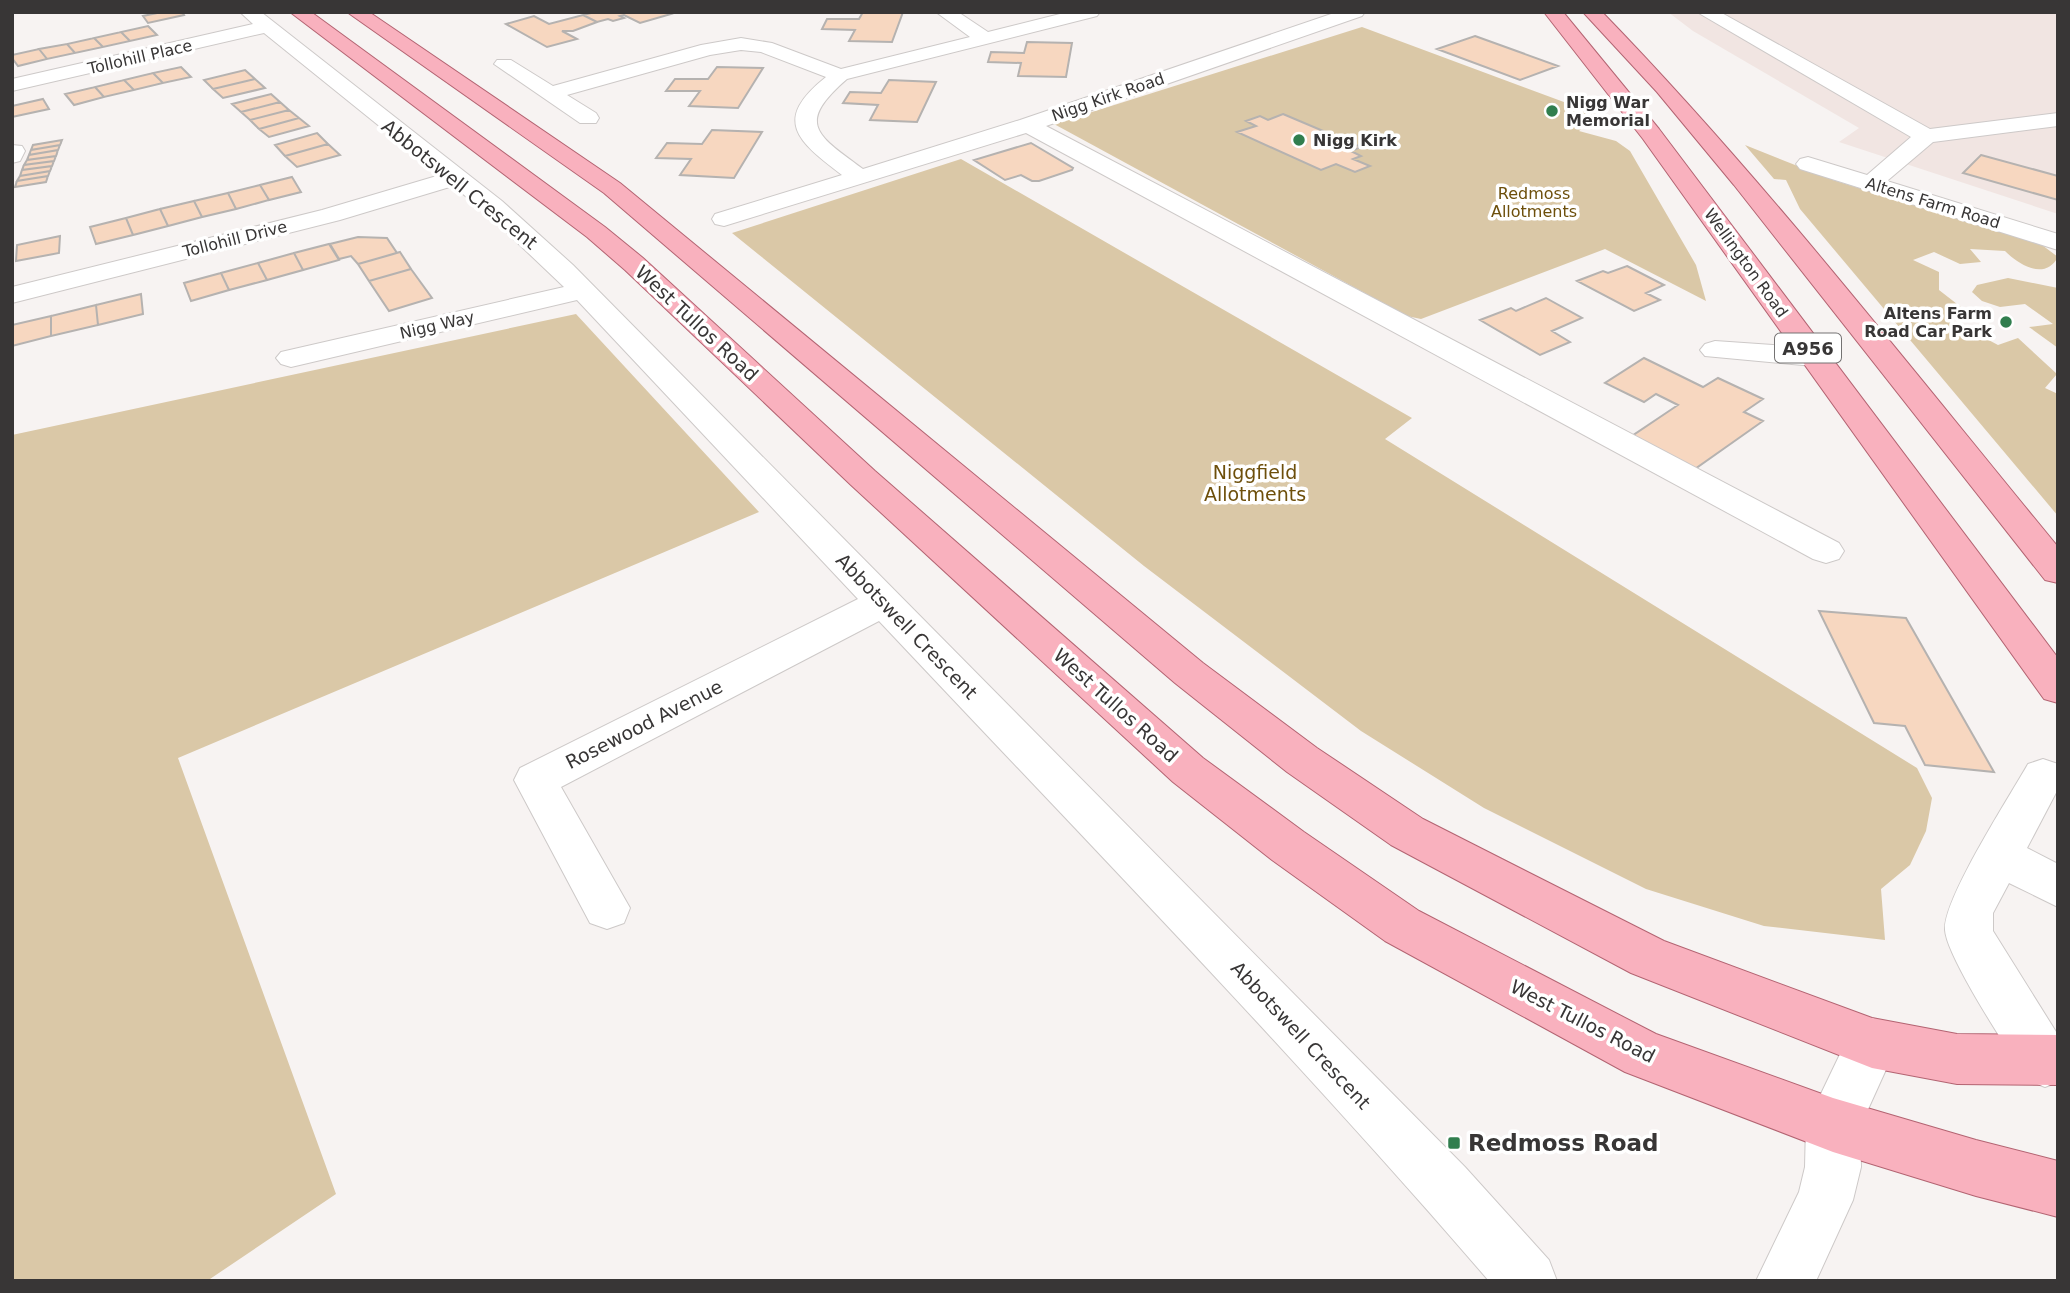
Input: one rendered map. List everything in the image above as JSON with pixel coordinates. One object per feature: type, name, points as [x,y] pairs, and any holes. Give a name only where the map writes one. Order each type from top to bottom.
[{"type":"main road","name":"Wellington Road","points":[[1553,12],[1651,134],[2058,688]]},
{"type":"main road","name":"A956","points":[[1592,12],[1664,88],[1742,180],[2058,570]]},
{"type":"main road","points":[[360,13],[612,188],[1189,673],[1302,760],[1407,832],[1648,957],[1872,1043],[1957,1059],[2052,1061]]},
{"type":"main road","name":"West Tullos Road","points":[[272,17],[596,232],[634,264],[863,478],[1188,770],[1288,846],[1402,926],[1643,1054],[1833,1125],[1976,1168],[2058,1189]]},
{"type":"street","points":[[945,12],[983,37]]},
{"type":"street","points":[[859,177],[817,144],[807,130],[804,118],[806,107],[816,93],[840,75],[1091,12]]},
{"type":"street","name":"Nigg Kirk Road","points":[[723,219],[1028,125],[1356,12]]},
{"type":"street","points":[[1706,12],[1926,136]]},
{"type":"street","name":"Tollohill Place","points":[[12,85],[272,17]]},
{"type":"street","name":"Abbotswell Crescent","points":[[272,17],[456,178],[493,206],[564,271],[1245,976],[1445,1187],[1528,1281]]},
{"type":"street","points":[[553,93],[708,49],[743,35],[765,47],[840,75]]},
{"type":"street","points":[[504,64],[553,93],[588,118]]},
{"type":"street","points":[[1871,183],[1926,136],[2058,119]]},
{"type":"street","points":[[1028,125],[1826,551]]},
{"type":"street","name":"Altens Farm Road","points":[[1808,164],[2058,242]]},
{"type":"street","name":"Tollohill Drive","points":[[12,295],[331,215],[456,178]]},
{"type":"street","name":"Nigg Way","points":[[291,358],[582,291]]},
{"type":"street","points":[[1715,350],[1814,357]]},
{"type":"street","name":"Rosewood Avenue","points":[[607,908],[535,780],[884,602]]},
{"type":"street","points":[[2043,776],[1970,911],[1969,932],[1980,956],[2052,1061]]},
{"type":"street","points":[[1998,855],[2058,887]]},
{"type":"street","points":[[1785,1281],[1825,1199],[1833,1167],[1833,1125],[1872,1043]]},
{"type":"shaded area","points":[[1668,12],[2058,12],[2058,214],[1839,142],[1859,128],[1693,31]]},
{"type":"green space","name":"Redmoss Allotments","points":[[1362,27],[1599,115],[1579,131],[1616,141],[1630,151],[1696,265],[1706,301],[1605,249],[1421,319],[1407,316],[1054,124]]},
{"type":"green space","points":[[1745,145],[1833,180],[2042,245],[2058,257],[2053,264],[2039,269],[2024,265],[2005,251],[1970,249],[1981,262],[1960,264],[1934,252],[1913,260],[1939,272],[1939,290],[1966,311],[1947,318],[1998,345],[2018,338],[2057,374],[2045,388],[2058,394],[2058,516],[1800,209],[1786,180],[1774,179]]},
{"type":"green space","name":"Niggfield Allotments","points":[[961,159],[1412,418],[1385,439],[1917,768],[1932,798],[1926,831],[1910,865],[1881,889],[1885,940],[1764,926],[1646,889],[1484,808],[1361,731],[1144,566],[732,233]]},
{"type":"green space","points":[[2008,278],[2058,288],[2058,348],[2029,327],[2053,324],[2025,304],[2000,307],[1982,301],[1972,292],[1977,285]]},
{"type":"green space","points":[[576,314],[759,512],[178,758],[336,1194],[207,1281],[12,1281],[12,435]]},
{"type":"building","points":[[182,12],[184,15],[148,23],[143,16]]},
{"type":"building","points":[[595,12],[671,14],[640,23],[624,15],[620,16],[624,18],[613,21],[608,19],[597,22],[583,15]]},
{"type":"building","points":[[863,12],[903,12],[892,42],[849,41],[855,30],[822,29],[827,19],[859,19]]},
{"type":"building","points":[[583,15],[597,22],[573,31],[562,31],[577,39],[547,47],[506,24],[534,16],[549,24]]},
{"type":"building","points":[[148,26],[157,35],[130,41],[121,32]]},
{"type":"building","points":[[121,32],[130,41],[103,47],[94,38]]},
{"type":"building","points":[[1475,36],[1558,66],[1520,80],[1437,49]]},
{"type":"building","points":[[94,38],[103,47],[75,53],[67,44]]},
{"type":"building","points":[[1027,42],[1072,43],[1066,77],[1018,76],[1021,63],[988,62],[991,52],[1024,53]]},
{"type":"building","points":[[67,44],[75,53],[47,59],[39,49]]},
{"type":"building","points":[[39,49],[47,59],[18,66],[12,58],[12,55]]},
{"type":"building","points":[[181,67],[191,77],[163,83],[153,73]]},
{"type":"building","points":[[717,67],[763,68],[738,108],[689,106],[700,91],[666,91],[675,79],[708,79]]},
{"type":"building","points":[[245,70],[255,79],[213,89],[204,80]]},
{"type":"building","points":[[153,73],[163,83],[134,90],[124,80]]},
{"type":"building","points":[[255,79],[265,88],[223,98],[213,89]]},
{"type":"building","points":[[124,80],[134,90],[104,97],[95,87]]},
{"type":"building","points":[[889,80],[936,82],[917,122],[870,120],[878,105],[843,103],[850,92],[881,93]]},
{"type":"building","points":[[95,87],[104,97],[74,105],[65,94]]},
{"type":"building","points":[[271,94],[280,102],[241,112],[232,104]]},
{"type":"building","points":[[43,99],[49,109],[12,117],[12,106]]},
{"type":"building","points":[[280,102],[289,110],[250,120],[241,112]]},
{"type":"building","points":[[289,110],[299,118],[259,129],[250,120]]},
{"type":"building","name":"Nigg Kirk","points":[[1283,114],[1361,147],[1351,151],[1361,156],[1353,159],[1370,166],[1355,172],[1336,164],[1321,170],[1237,132],[1256,126],[1246,121],[1260,116],[1268,120]]},
{"type":"building","points":[[299,118],[309,126],[269,137],[259,129]]},
{"type":"building","points":[[712,130],[762,132],[734,178],[680,175],[691,159],[656,158],[667,143],[702,144]]},
{"type":"building","points":[[317,133],[328,144],[285,156],[275,145]]},
{"type":"building","points":[[62,140],[60,145],[31,150],[33,145]]},
{"type":"building","points":[[1031,143],[1073,168],[1072,170],[1039,181],[1032,181],[1021,175],[1005,180],[974,160]]},
{"type":"building","points":[[328,144],[340,155],[297,167],[285,156]]},
{"type":"building","points":[[60,145],[58,150],[29,155],[31,150]]},
{"type":"building","points":[[58,150],[56,156],[27,160],[29,155]]},
{"type":"building","points":[[1981,155],[2058,176],[2058,200],[1963,173]]},
{"type":"building","points":[[56,156],[54,161],[24,165],[27,160]]},
{"type":"building","points":[[54,161],[52,166],[22,170],[24,165]]},
{"type":"building","points":[[52,166],[50,171],[20,176],[22,170]]},
{"type":"building","points":[[50,171],[48,176],[17,181],[20,176]]},
{"type":"building","points":[[48,176],[46,182],[15,187],[17,181]]},
{"type":"building","points":[[292,177],[301,192],[269,200],[260,185]]},
{"type":"building","points":[[260,185],[269,200],[236,209],[228,193]]},
{"type":"building","points":[[228,193],[236,209],[202,217],[194,201]]},
{"type":"building","points":[[194,201],[202,217],[168,226],[160,209]]},
{"type":"building","points":[[160,209],[168,226],[133,235],[126,218]]},
{"type":"building","points":[[126,218],[133,235],[96,244],[90,227]]},
{"type":"building","points":[[60,236],[59,253],[16,261],[17,245]]},
{"type":"building","points":[[358,237],[387,238],[397,253],[358,264],[351,256],[339,259],[330,244]]},
{"type":"building","points":[[329,244],[339,260],[303,270],[294,253]]},
{"type":"building","points":[[400,252],[411,269],[369,281],[358,264]]},
{"type":"building","points":[[294,253],[303,270],[267,280],[258,263]]},
{"type":"building","points":[[258,263],[267,280],[229,290],[221,273]]},
{"type":"building","points":[[1627,266],[1664,285],[1646,293],[1660,300],[1634,311],[1577,281],[1603,271],[1608,273]]},
{"type":"building","points":[[411,269],[432,298],[389,311],[369,281]]},
{"type":"building","points":[[221,273],[229,290],[191,301],[184,283]]},
{"type":"building","points":[[141,294],[143,314],[98,325],[96,305]]},
{"type":"building","points":[[1546,298],[1582,318],[1552,331],[1570,342],[1540,355],[1480,320],[1511,308],[1516,311]]},
{"type":"building","points":[[96,305],[98,325],[51,336],[51,316]]},
{"type":"building","points":[[51,316],[51,336],[12,346],[12,325]]},
{"type":"building","points":[[1644,358],[1703,387],[1718,378],[1763,399],[1744,412],[1763,421],[1692,471],[1629,438],[1678,405],[1656,394],[1644,402],[1605,383]]},
{"type":"building","points":[[1819,611],[1906,618],[1994,772],[1925,765],[1905,726],[1874,723]]},
{"type":"place","name":"Nigg War Memorial","points":[[1552,111]]},
{"type":"place","name":"Nigg Kirk","points":[[1299,140]]},
{"type":"place","name":"Altens Farm Road Car Park","points":[[2006,322]]},
{"type":"place","name":"Redmoss Road","points":[[1454,1143]]}]
